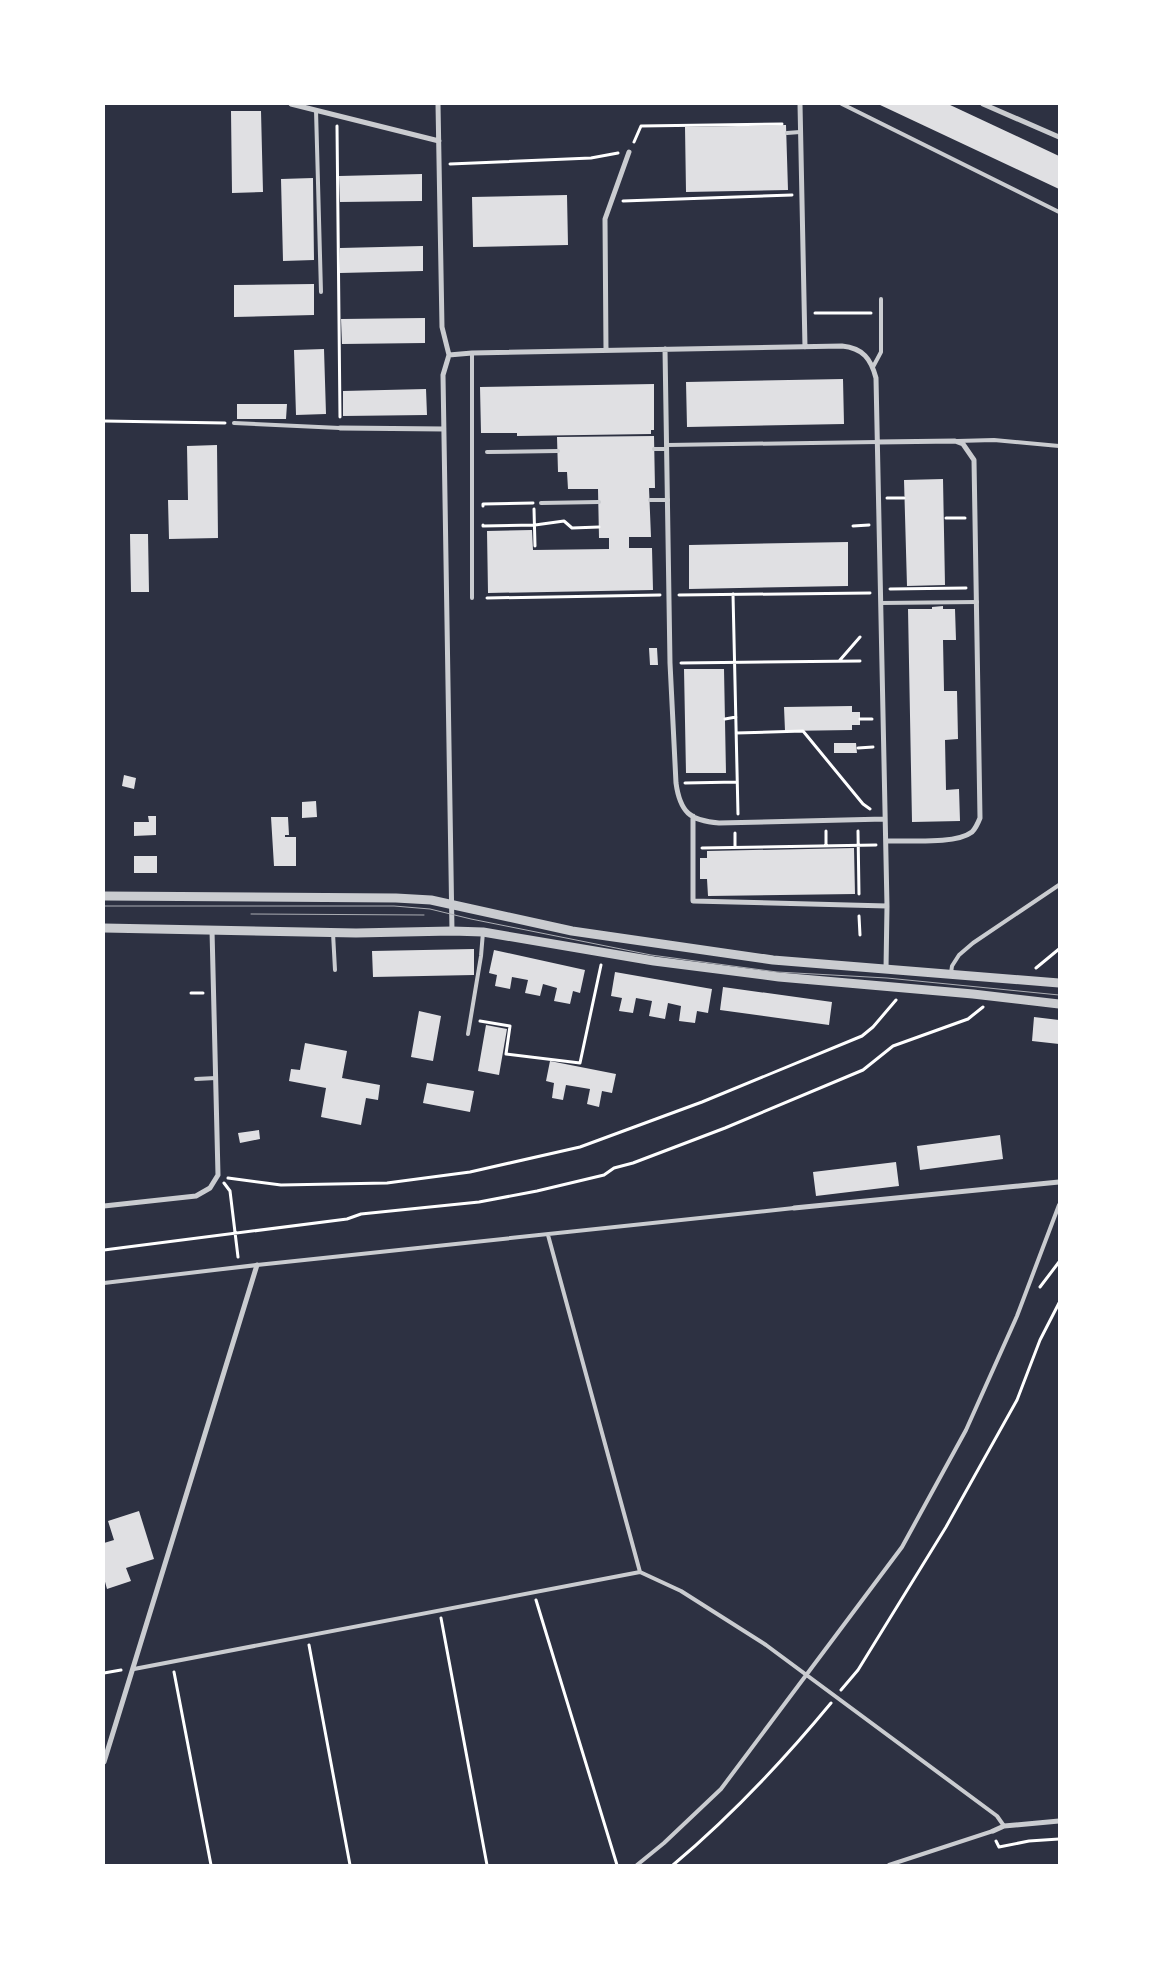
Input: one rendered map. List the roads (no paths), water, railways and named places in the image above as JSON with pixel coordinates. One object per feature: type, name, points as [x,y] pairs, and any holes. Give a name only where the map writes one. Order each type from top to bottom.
[{"type":"street","points":[[291,104],[439,141]]},
{"type":"street","points":[[438,104],[442,327],[449,355],[443,375],[452,931]]},
{"type":"street","points":[[800,104],[805,347]]},
{"type":"street","points":[[983,104],[1059,137]]},
{"type":"street","points":[[606,350],[605,219],[629,152]]},
{"type":"street","points":[[449,355],[606,350],[853,347],[869,358],[874,367],[876,378],[878,442],[887,906],[886,969]]},
{"type":"street","points":[[665,349],[670,662],[676,783],[678,798],[682,807],[701,822],[885,819]]},
{"type":"street","points":[[340,428],[444,429]]},
{"type":"street","points":[[878,442],[955,441],[963,444],[974,460],[976,518],[980,818],[976,827],[964,836],[886,843]]},
{"type":"street","points":[[693,816],[693,901],[887,906]]},
{"type":"street","points":[[104,896],[396,898],[431,900],[572,931],[773,960],[1059,983]]},
{"type":"street","points":[[104,928],[333,933],[483,932],[654,961],[769,976],[1059,1004]]},
{"type":"street","points":[[104,1206],[196,1196],[210,1188],[218,1175],[212,930]]},
{"type":"street","points":[[794,1208],[1059,1182]]},
{"type":"street","points":[[104,1762],[257,1265]]},
{"type":"street","points":[[993,1830],[1004,1826],[1059,1821]]},
{"type":"lane","points":[[842,104],[1059,212]]},
{"type":"lane","points":[[316,110],[321,292]]},
{"type":"lane","points":[[787,133],[800,132]]},
{"type":"lane","points":[[440,164],[446,164]]},
{"type":"lane","points":[[874,367],[882,352],[881,298]]},
{"type":"lane","points":[[472,353],[472,598]]},
{"type":"lane","points":[[234,424],[340,428]]},
{"type":"lane","points":[[955,441],[994,440],[1059,446]]},
{"type":"lane","points":[[654,449],[667,447],[878,442]]},
{"type":"lane","points":[[487,452],[558,451]]},
{"type":"lane","points":[[650,500],[668,500]]},
{"type":"lane","points":[[541,503],[599,502]]},
{"type":"lane","points":[[881,603],[977,602]]},
{"type":"lane","points":[[951,974],[952,966],[959,955],[973,943],[1059,885]]},
{"type":"lane","points":[[468,1034],[481,956],[483,932]]},
{"type":"lane","points":[[333,933],[334,970]]},
{"type":"lane","points":[[196,1079],[216,1078]]},
{"type":"lane","points":[[637,1865],[664,1843],[721,1789],[902,1547],[966,1430],[1017,1316],[1059,1204]]},
{"type":"lane","points":[[104,1283],[794,1208]]},
{"type":"lane","points":[[548,1235],[640,1572]]},
{"type":"lane","points":[[134,1668],[640,1572],[681,1591],[766,1645],[997,1816],[1004,1826]]},
{"type":"lane","points":[[889,1865],[993,1830]]},
{"type":"tram line","points":[[104,906],[394,906],[430,909],[651,955],[777,972],[887,978],[1059,995]]},
{"type":"tram line","points":[[251,914],[424,915]]}]
